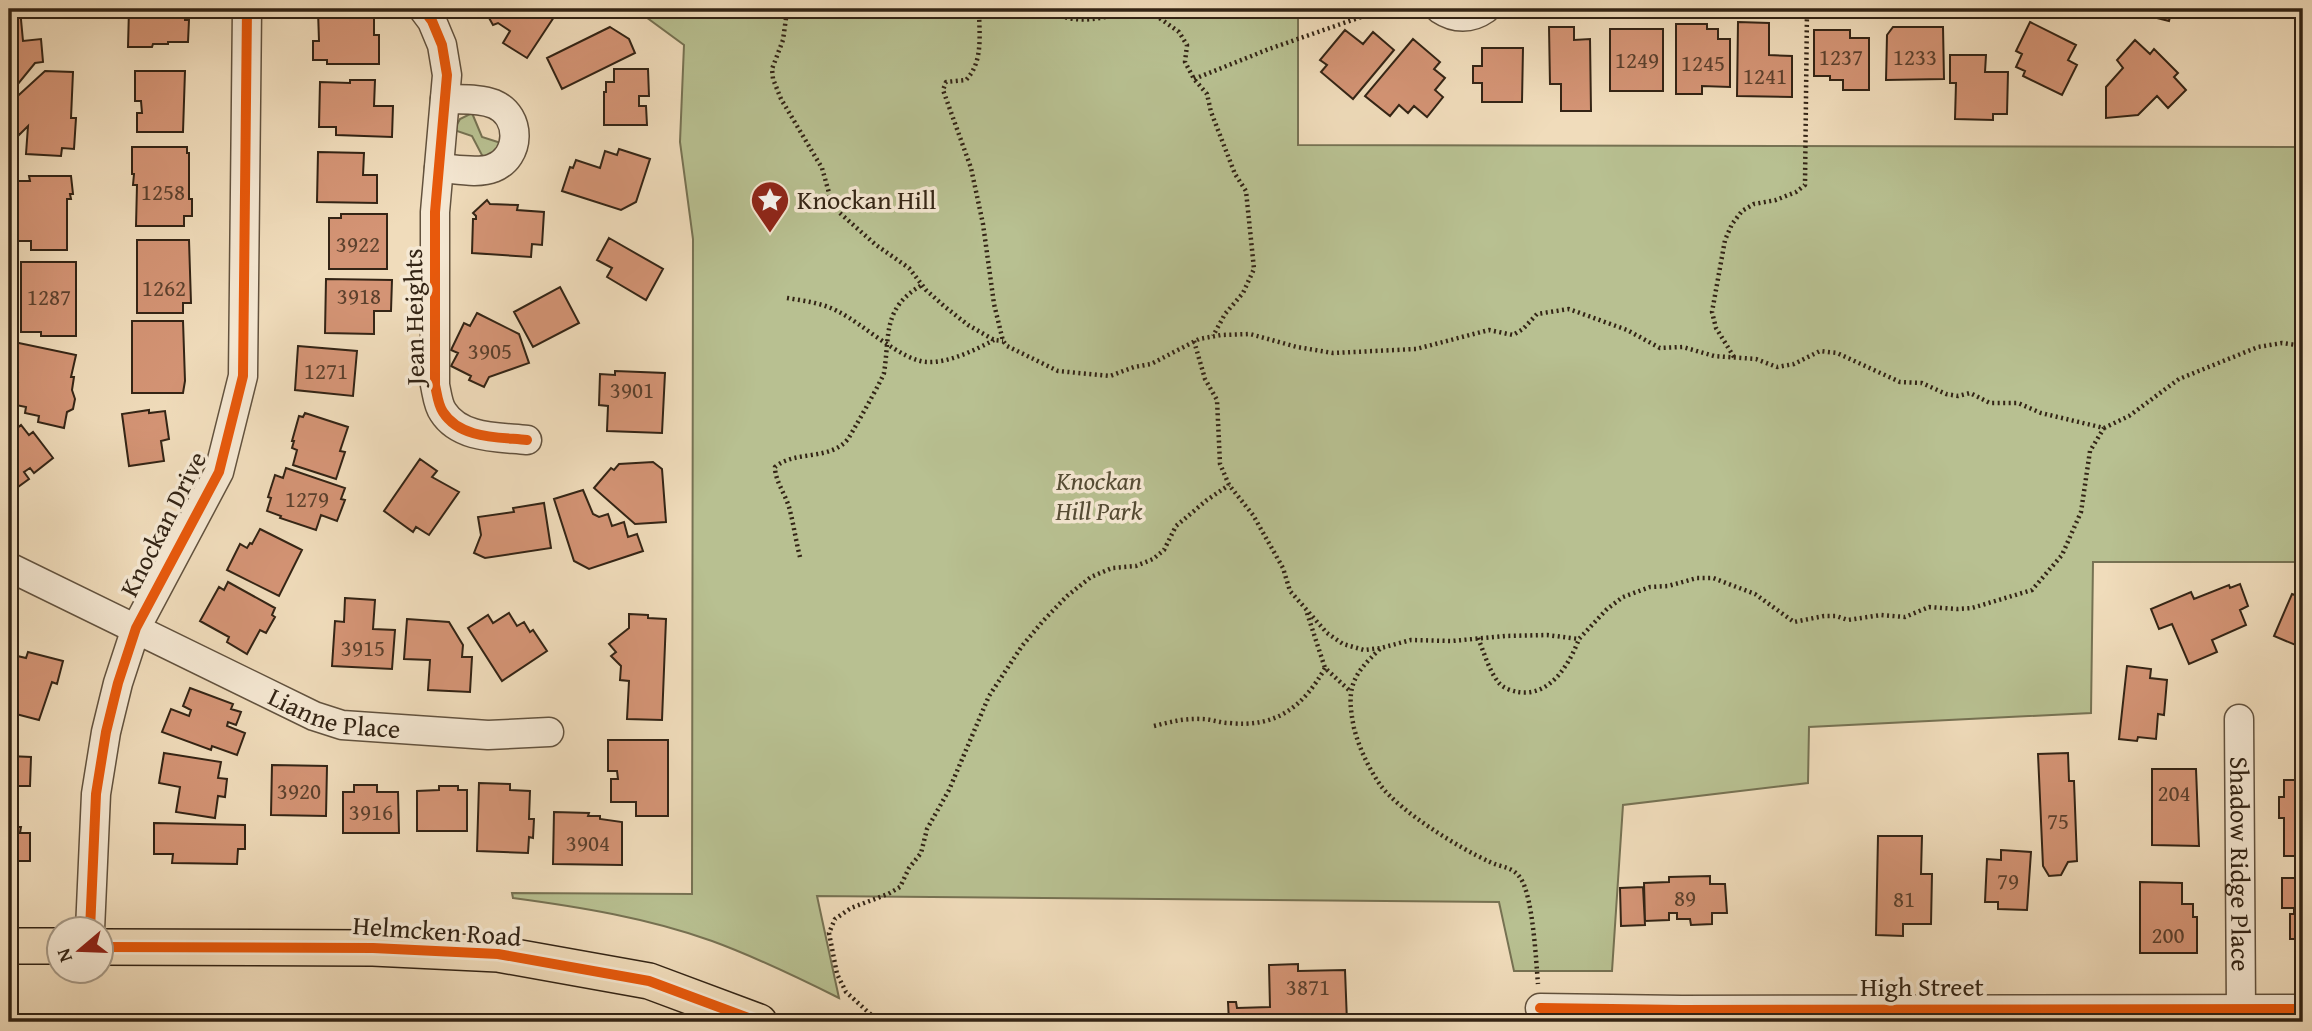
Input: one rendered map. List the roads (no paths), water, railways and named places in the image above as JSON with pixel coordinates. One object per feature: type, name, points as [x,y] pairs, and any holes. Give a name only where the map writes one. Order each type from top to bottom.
[{"type":"main road","points":[[9,946],[46,946]]},
{"type":"main road","name":"Helmcken Road","points":[[116,947],[373,948],[498,954],[649,981],[759,1022]]},
{"type":"street","name":"Knockan Drive","points":[[91,916],[96,794],[112,707],[136,628],[219,472],[243,376],[247,9]]},
{"type":"street","points":[[423,9],[432,21],[442,45],[447,75],[439,169],[491,170],[503,163],[512,151],[516,139],[514,126],[505,111],[495,104],[445,99]]},
{"type":"street","points":[[1440,9],[1463,17],[1478,14],[1485,9]]},
{"type":"street","name":"Jean Heights","points":[[439,169],[435,212],[435,385],[441,410],[456,427],[482,435],[527,440]]},
{"type":"street","name":"Lianne Place","points":[[9,567],[314,716],[342,725],[488,735],[549,732]]},
{"type":"street","name":"Shadow Ridge Place","points":[[2239,719],[2241,1009]]},
{"type":"street","name":"High Street","points":[[1541,1009],[1757,1016],[2303,1009]]},
{"type":"place","name":"Knockan Hill","points":[[770,234]]},
{"type":"park label","name":"Knockan Hill Park","points":[[1099,496]]}]
